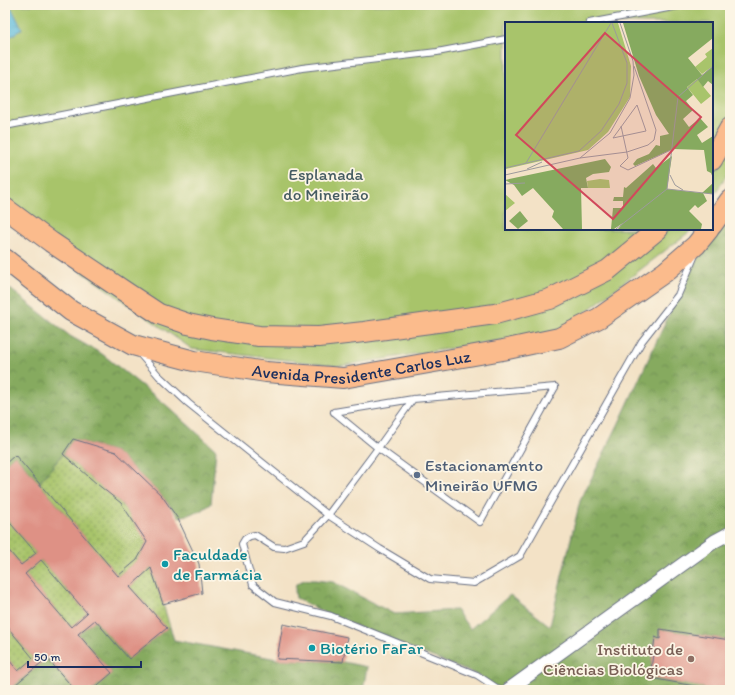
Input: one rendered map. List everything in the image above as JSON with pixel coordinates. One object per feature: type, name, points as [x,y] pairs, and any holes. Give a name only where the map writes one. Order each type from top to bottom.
[{"type":"main road","points":[[713,158],[730,128]]},
{"type":"main road","name":"Avenida Presidente Carlos Luz","points":[[713,223],[730,200]]},
{"type":"main road","points":[[5,208],[52,242]]},
{"type":"main road","points":[[5,217],[25,230],[52,242]]},
{"type":"main road","name":"Avenida Presidente Carlos Luz","points":[[52,242],[159,314],[188,324],[259,336],[319,337],[494,314],[550,299],[608,270],[657,230]]},
{"type":"main road","name":"Avenida Presidente Carlos Luz","points":[[5,259],[72,311],[133,345],[194,361],[258,371],[343,378],[503,350],[559,338],[598,318],[665,272],[696,245],[708,230]]},
{"type":"street","points":[[508,690],[730,532]]},
{"type":"lane","points":[[594,22],[684,5]]},
{"type":"lane","points":[[5,126],[302,68],[436,52],[505,39]]},
{"type":"lane","points":[[133,345],[159,376],[188,403],[328,515],[430,579],[474,583],[520,556],[642,341],[678,295],[708,230]]},
{"type":"lane","points":[[555,387],[480,522],[378,448],[334,412],[413,399],[555,387]]},
{"type":"lane","points":[[413,399],[328,515],[304,541],[284,548],[274,547],[255,535],[245,539],[242,544],[253,585],[275,602],[331,616],[477,675],[500,690]]},
{"type":"green space","name":"Esplanada do Mineirão","points":[[5,5],[730,5],[730,170],[713,196],[713,22],[505,22],[505,230],[692,230],[561,331],[339,366],[192,349],[5,218]]},
{"type":"green space","points":[[730,200],[730,640],[660,629],[660,639],[655,637],[650,678],[717,690],[500,690],[477,675],[331,616],[296,598],[296,584],[304,580],[333,582],[394,614],[456,610],[470,629],[510,595],[550,626],[580,501],[618,425],[678,295],[720,215]]},
{"type":"green space","points":[[5,285],[70,336],[102,354],[165,404],[216,450],[211,504],[201,511],[179,517],[162,496],[116,452],[73,439],[63,454],[39,483],[15,455],[5,464]]},
{"type":"green space","points":[[63,454],[121,503],[147,542],[137,560],[118,576],[39,483]]},
{"type":"green space","points":[[5,517],[36,553],[21,565],[5,546]]},
{"type":"green space","points":[[41,560],[87,613],[71,627],[25,574]]},
{"type":"green space","points":[[151,568],[170,627],[167,628],[130,587]]},
{"type":"green space","points":[[95,620],[129,659],[170,627],[174,640],[277,659],[343,662],[367,667],[363,690],[92,690],[112,673],[78,634]]},
{"type":"green space","points":[[5,624],[33,658],[18,671],[5,655]]},
{"type":"green space","points":[[47,658],[75,690],[9,690]]},
{"type":"water","points":[[10,5],[22,29],[5,40],[5,6]]},
{"type":"building","name":"Faculdade de Farmácia","points":[[73,439],[116,452],[162,496],[178,519],[199,564],[202,593],[163,604],[151,568],[130,587],[167,628],[129,659],[95,620],[78,634],[112,673],[92,690],[75,690],[47,658],[9,690],[5,690],[5,655],[18,671],[33,658],[5,624],[5,546],[21,565],[36,553],[5,517],[5,464],[15,455],[118,576],[137,560],[147,542],[121,503],[63,454]],"holes":[[[41,560],[87,613],[71,627],[25,574]]]},
{"type":"building","name":"Biotério FaFar","points":[[283,624],[347,637],[343,662],[277,659]]},
{"type":"building","name":"Instituto de Ciências Biológicas","points":[[660,629],[730,640],[730,690],[717,690],[650,678],[655,637],[660,639]]},
{"type":"place","name":"Estacionamento Mineirão UFMG","points":[[417,475]]},
{"type":"place","name":"Faculdade de Farmácia","points":[[165,564]]},
{"type":"place","name":"Biotério FaFar","points":[[312,648]]},
{"type":"place","name":"Instituto de Ciências Biológicas","points":[[691,659]]}]
